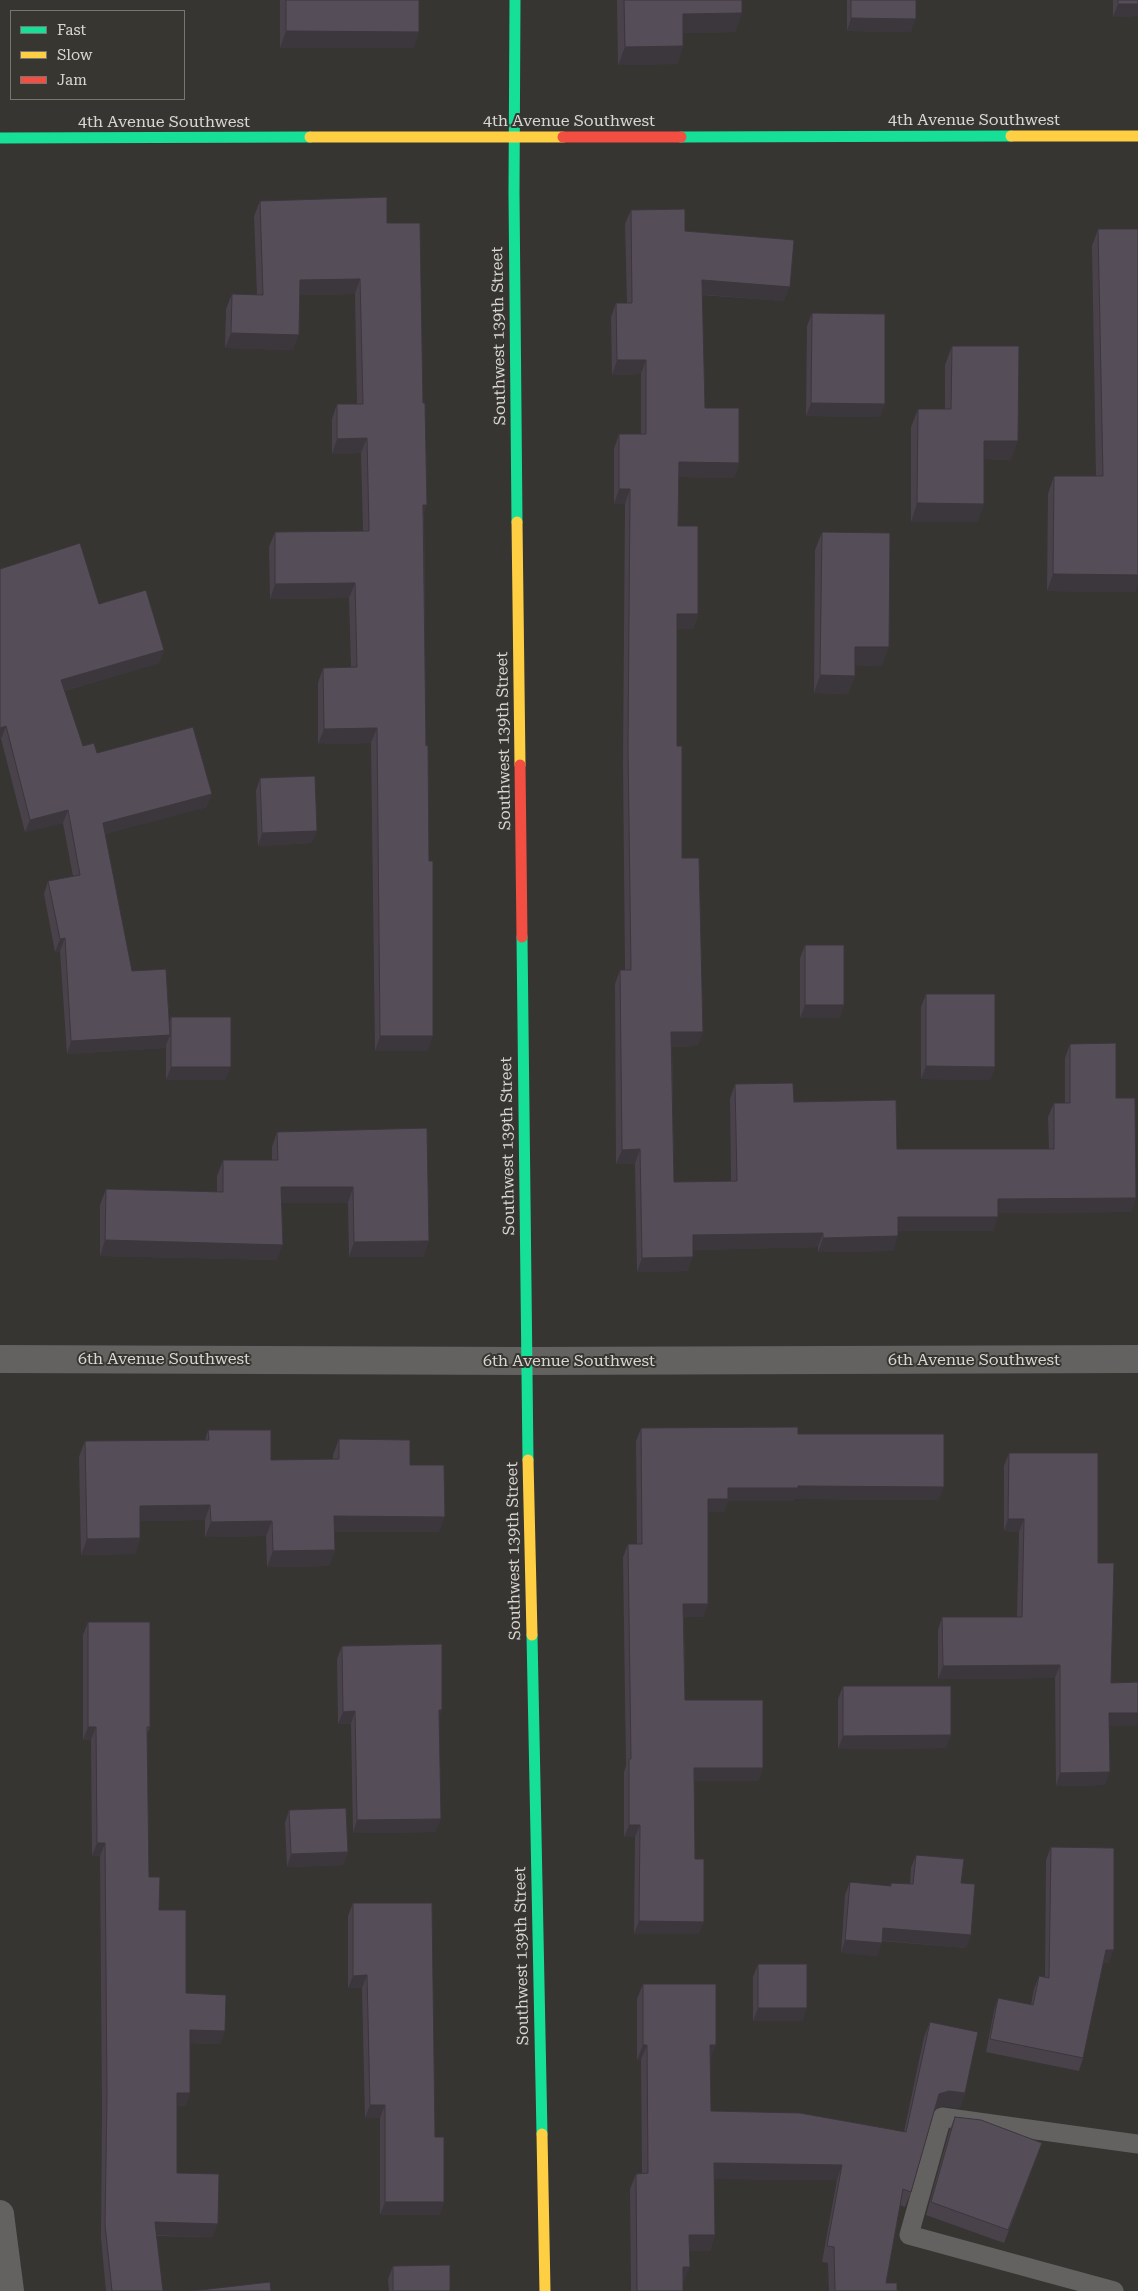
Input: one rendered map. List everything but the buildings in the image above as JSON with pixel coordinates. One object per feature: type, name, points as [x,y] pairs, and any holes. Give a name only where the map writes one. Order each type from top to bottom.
[{"type":"street","name":"Southwest 139th Street","points":[[515,0],[514,137],[526,1361],[545,2291]]},
{"type":"street","name":"4th Avenue Southwest","points":[[0,138],[1138,136]]},
{"type":"street","name":"6th Avenue Southwest","points":[[0,1359],[526,1361],[1138,1359]]},
{"type":"street","points":[[0,2214],[10,2291]]},
{"type":"lane","points":[[1114,2291],[909,2235],[942,2117],[1138,2144]]},
{"type":"traffic: fast","points":[[515,0],[514,193],[517,522]]},
{"type":"traffic: fast","points":[[681,137],[1011,136]]},
{"type":"traffic: fast","points":[[0,138],[310,137]]},
{"type":"traffic: fast","points":[[522,937],[528,1460]]},
{"type":"traffic: fast","points":[[532,1635],[542,2134]]},
{"type":"traffic: slow","points":[[1011,136],[1138,136]]},
{"type":"traffic: slow","points":[[310,137],[563,137]]},
{"type":"traffic: slow","points":[[517,522],[520,765]]},
{"type":"traffic: slow","points":[[528,1460],[532,1635]]},
{"type":"traffic: slow","points":[[542,2134],[545,2291]]},
{"type":"traffic: jam","points":[[563,137],[681,137]]},
{"type":"traffic: jam","points":[[520,765],[522,937]]}]
